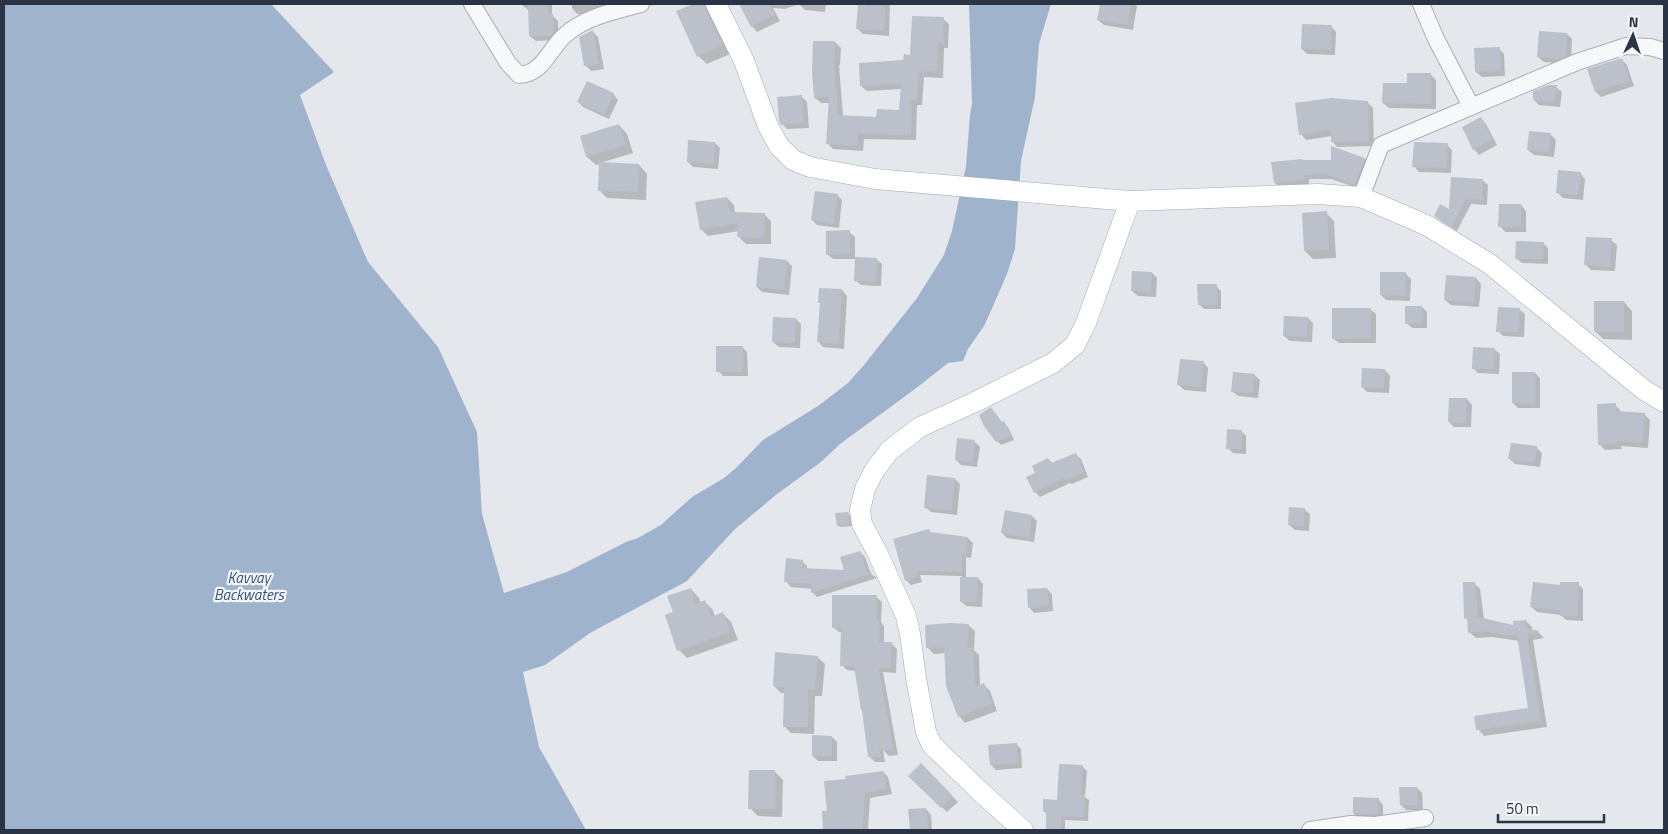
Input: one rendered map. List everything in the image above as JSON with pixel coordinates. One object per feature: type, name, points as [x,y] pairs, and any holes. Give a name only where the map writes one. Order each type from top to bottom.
[{"type":"main road","points":[[716,4],[744,62],[768,126],[779,146],[793,160],[810,167],[875,179],[1130,201],[1318,194],[1361,197],[1426,225],[1490,264],[1644,390],[1664,402]]},
{"type":"main road","points":[[1023,830],[932,745],[926,732],[906,616],[862,524],[860,510],[865,488],[874,471],[889,451],[920,426],[975,402],[1053,363],[1075,346],[1086,323],[1130,201]]},
{"type":"street","points":[[472,4],[508,63],[519,74],[527,74],[540,67],[564,35],[580,24],[640,4]]},
{"type":"street","points":[[1420,4],[1471,106]]},
{"type":"street","points":[[1361,197],[1381,145],[1577,62],[1626,46],[1650,47],[1664,52]]},
{"type":"street","points":[[1310,830],[1351,824],[1375,825],[1425,818]]},
{"type":"water","name":"Kavvay Backwaters","points":[[4,4],[271,4],[334,72],[300,95],[326,165],[368,262],[438,347],[477,432],[482,514],[504,593],[567,572],[661,525],[692,497],[724,478],[736,468],[763,440],[818,406],[848,383],[917,298],[944,255],[952,231],[966,166],[972,103],[969,4],[1051,4],[1039,44],[1035,97],[1021,161],[1015,249],[1007,274],[984,326],[968,349],[963,361],[948,363],[777,494],[734,530],[687,581],[590,633],[545,665],[523,672],[539,747],[586,830],[4,830]]},
{"type":"building","points":[[528,4],[548,4],[548,14],[553,14],[554,32],[551,36],[529,36]]},
{"type":"building","points":[[693,4],[704,4],[723,45],[697,57],[676,11]]},
{"type":"building","points":[[739,4],[769,4],[775,15],[751,27]]},
{"type":"building","points":[[1100,4],[1131,4],[1128,25],[1097,20]]},
{"type":"building","points":[[858,5],[885,6],[884,31],[856,29]]},
{"type":"building","points":[[912,16],[944,17],[943,43],[938,42],[937,72],[919,71],[917,100],[911,100],[911,135],[858,134],[858,146],[826,144],[829,97],[814,98],[812,72],[813,41],[835,41],[834,60],[838,115],[876,117],[877,109],[899,110],[901,84],[860,86],[859,63],[903,60],[904,54],[910,55]]},
{"type":"building","points":[[1302,24],[1332,25],[1331,50],[1301,49]]},
{"type":"building","points":[[593,30],[599,64],[584,66],[579,37]]},
{"type":"building","points":[[1539,31],[1567,33],[1566,56],[1559,59],[1537,57]]},
{"type":"building","points":[[1500,47],[1501,71],[1475,72],[1474,48]]},
{"type":"building","points":[[1622,58],[1629,81],[1595,92],[1587,69]]},
{"type":"building","points":[[1407,73],[1431,73],[1431,104],[1382,103],[1383,83],[1407,83]]},
{"type":"building","points":[[587,81],[614,93],[604,114],[577,102]]},
{"type":"building","points":[[1549,85],[1557,85],[1555,102],[1533,100],[1533,91]]},
{"type":"building","points":[[802,95],[804,123],[781,125],[777,97]]},
{"type":"building","points":[[1331,98],[1368,101],[1369,141],[1331,142],[1331,130],[1299,135],[1295,103]]},
{"type":"building","points":[[1481,117],[1493,140],[1473,150],[1462,127]]},
{"type":"building","points":[[619,124],[626,145],[586,157],[580,136]]},
{"type":"building","points":[[1529,131],[1551,133],[1549,152],[1527,150]]},
{"type":"building","points":[[688,140],[715,142],[714,164],[687,162]]},
{"type":"building","points":[[1414,142],[1448,143],[1446,168],[1412,167]]},
{"type":"building","points":[[1331,146],[1365,158],[1355,185],[1325,174],[1304,175],[1305,180],[1274,183],[1271,162],[1302,159],[1331,160]]},
{"type":"building","points":[[599,162],[639,164],[638,192],[598,191]]},
{"type":"building","points":[[1558,170],[1581,172],[1578,195],[1556,193]]},
{"type":"building","points":[[1451,177],[1483,179],[1482,200],[1466,199],[1452,227],[1434,216],[1440,204],[1449,209]]},
{"type":"building","points":[[815,191],[838,194],[834,224],[811,220]]},
{"type":"building","points":[[727,197],[730,212],[765,213],[764,238],[737,237],[738,223],[700,230],[695,202]]},
{"type":"building","points":[[1499,204],[1521,204],[1521,227],[1498,227]]},
{"type":"building","points":[[1327,211],[1329,250],[1304,251],[1302,213]]},
{"type":"building","points":[[850,230],[850,254],[826,255],[826,231]]},
{"type":"building","points":[[1586,237],[1612,238],[1610,267],[1584,265]]},
{"type":"building","points":[[1516,241],[1544,242],[1543,259],[1515,259]]},
{"type":"building","points":[[759,257],[787,260],[784,290],[756,287]]},
{"type":"building","points":[[855,257],[877,258],[876,282],[854,281]]},
{"type":"building","points":[[1132,271],[1152,272],[1151,292],[1131,291]]},
{"type":"building","points":[[1380,272],[1406,272],[1405,296],[1380,295]]},
{"type":"building","points":[[1446,275],[1476,277],[1474,303],[1444,300]]},
{"type":"building","points":[[1197,284],[1217,284],[1217,305],[1198,305]]},
{"type":"building","points":[[819,288],[842,289],[839,344],[817,342],[820,303],[818,303]]},
{"type":"building","points":[[1594,301],[1624,301],[1624,332],[1594,332]]},
{"type":"building","points":[[1405,306],[1422,306],[1423,323],[1405,324]]},
{"type":"building","points":[[1498,307],[1520,308],[1519,332],[1496,332]]},
{"type":"building","points":[[1332,308],[1371,308],[1371,338],[1332,339]]},
{"type":"building","points":[[1284,316],[1308,317],[1307,337],[1283,336]]},
{"type":"building","points":[[773,317],[796,318],[795,343],[772,342]]},
{"type":"building","points":[[716,346],[743,346],[743,372],[716,372]]},
{"type":"building","points":[[1473,347],[1495,348],[1494,369],[1472,369]]},
{"type":"building","points":[[1180,359],[1204,361],[1201,387],[1177,385]]},
{"type":"building","points":[[1362,368],[1385,369],[1384,388],[1361,387]]},
{"type":"building","points":[[1233,372],[1255,374],[1253,393],[1231,392]]},
{"type":"building","points":[[1512,372],[1535,372],[1535,404],[1512,403]]},
{"type":"building","points":[[1449,398],[1467,398],[1466,423],[1448,422]]},
{"type":"building","points":[[1616,403],[1616,411],[1645,413],[1643,443],[1617,441],[1617,444],[1598,445],[1597,404]]},
{"type":"building","points":[[991,407],[1002,422],[1004,421],[1011,436],[996,442],[984,426],[979,415]]},
{"type":"building","points":[[1227,429],[1242,430],[1242,449],[1226,449]]},
{"type":"building","points":[[957,438],[975,440],[973,463],[955,460]]},
{"type":"building","points":[[1511,443],[1537,446],[1535,463],[1508,459]]},
{"type":"building","points":[[1076,453],[1084,472],[1066,480],[1065,478],[1034,493],[1026,477],[1035,473],[1032,466],[1048,458],[1051,463]]},
{"type":"building","points":[[927,475],[955,478],[952,510],[924,508]]},
{"type":"building","points":[[1289,507],[1305,508],[1304,526],[1288,525]]},
{"type":"building","points":[[1005,510],[1032,515],[1029,538],[1001,533]]},
{"type":"building","points":[[848,512],[850,524],[837,526],[835,513]]},
{"type":"building","points":[[929,529],[930,532],[968,537],[966,553],[962,553],[962,572],[916,571],[918,577],[905,581],[893,539]]},
{"type":"building","points":[[860,551],[867,572],[873,573],[811,593],[811,584],[784,582],[786,558],[803,560],[802,568],[844,570],[840,557]]},
{"type":"building","points":[[960,577],[978,577],[977,602],[960,602]]},
{"type":"building","points":[[1463,582],[1475,582],[1478,617],[1513,625],[1513,621],[1526,620],[1527,628],[1539,631],[1538,633],[1527,634],[1541,721],[1476,730],[1474,716],[1528,708],[1517,635],[1507,636],[1486,631],[1468,633],[1467,618],[1464,619]]},
{"type":"building","points":[[1533,582],[1560,585],[1560,582],[1579,582],[1578,616],[1560,616],[1560,611],[1530,607]]},
{"type":"building","points":[[691,588],[696,604],[705,600],[711,617],[723,612],[731,632],[677,651],[665,615],[673,612],[667,596]]},
{"type":"building","points":[[1047,588],[1049,606],[1028,608],[1027,589]]},
{"type":"building","points":[[832,595],[877,595],[876,619],[879,619],[879,642],[892,642],[891,668],[879,668],[893,750],[883,751],[879,747],[881,757],[868,757],[854,666],[840,666],[841,628],[832,628]]},
{"type":"building","points":[[969,624],[967,648],[973,648],[975,687],[984,683],[992,704],[958,717],[946,686],[944,647],[926,648],[925,625]]},
{"type":"building","points":[[775,652],[818,656],[815,690],[808,689],[808,727],[783,727],[784,687],[773,686]]},
{"type":"building","points":[[812,735],[832,736],[832,756],[812,756]]},
{"type":"building","points":[[1017,743],[1018,763],[990,765],[988,745]]},
{"type":"building","points":[[921,763],[953,796],[941,808],[908,776]]},
{"type":"building","points":[[1059,764],[1083,765],[1081,794],[1085,795],[1084,817],[1061,816],[1061,830],[1046,830],[1046,812],[1043,812],[1043,799],[1057,800]]},
{"type":"building","points":[[749,770],[775,770],[775,809],[748,809]]},
{"type":"building","points":[[883,771],[887,789],[865,793],[863,830],[823,829],[822,811],[827,811],[824,781],[846,779],[845,776]]},
{"type":"building","points":[[1399,787],[1417,787],[1418,805],[1400,805]]},
{"type":"building","points":[[1353,797],[1379,798],[1378,814],[1353,814]]},
{"type":"building","points":[[926,808],[928,830],[910,830],[908,809]]}]
